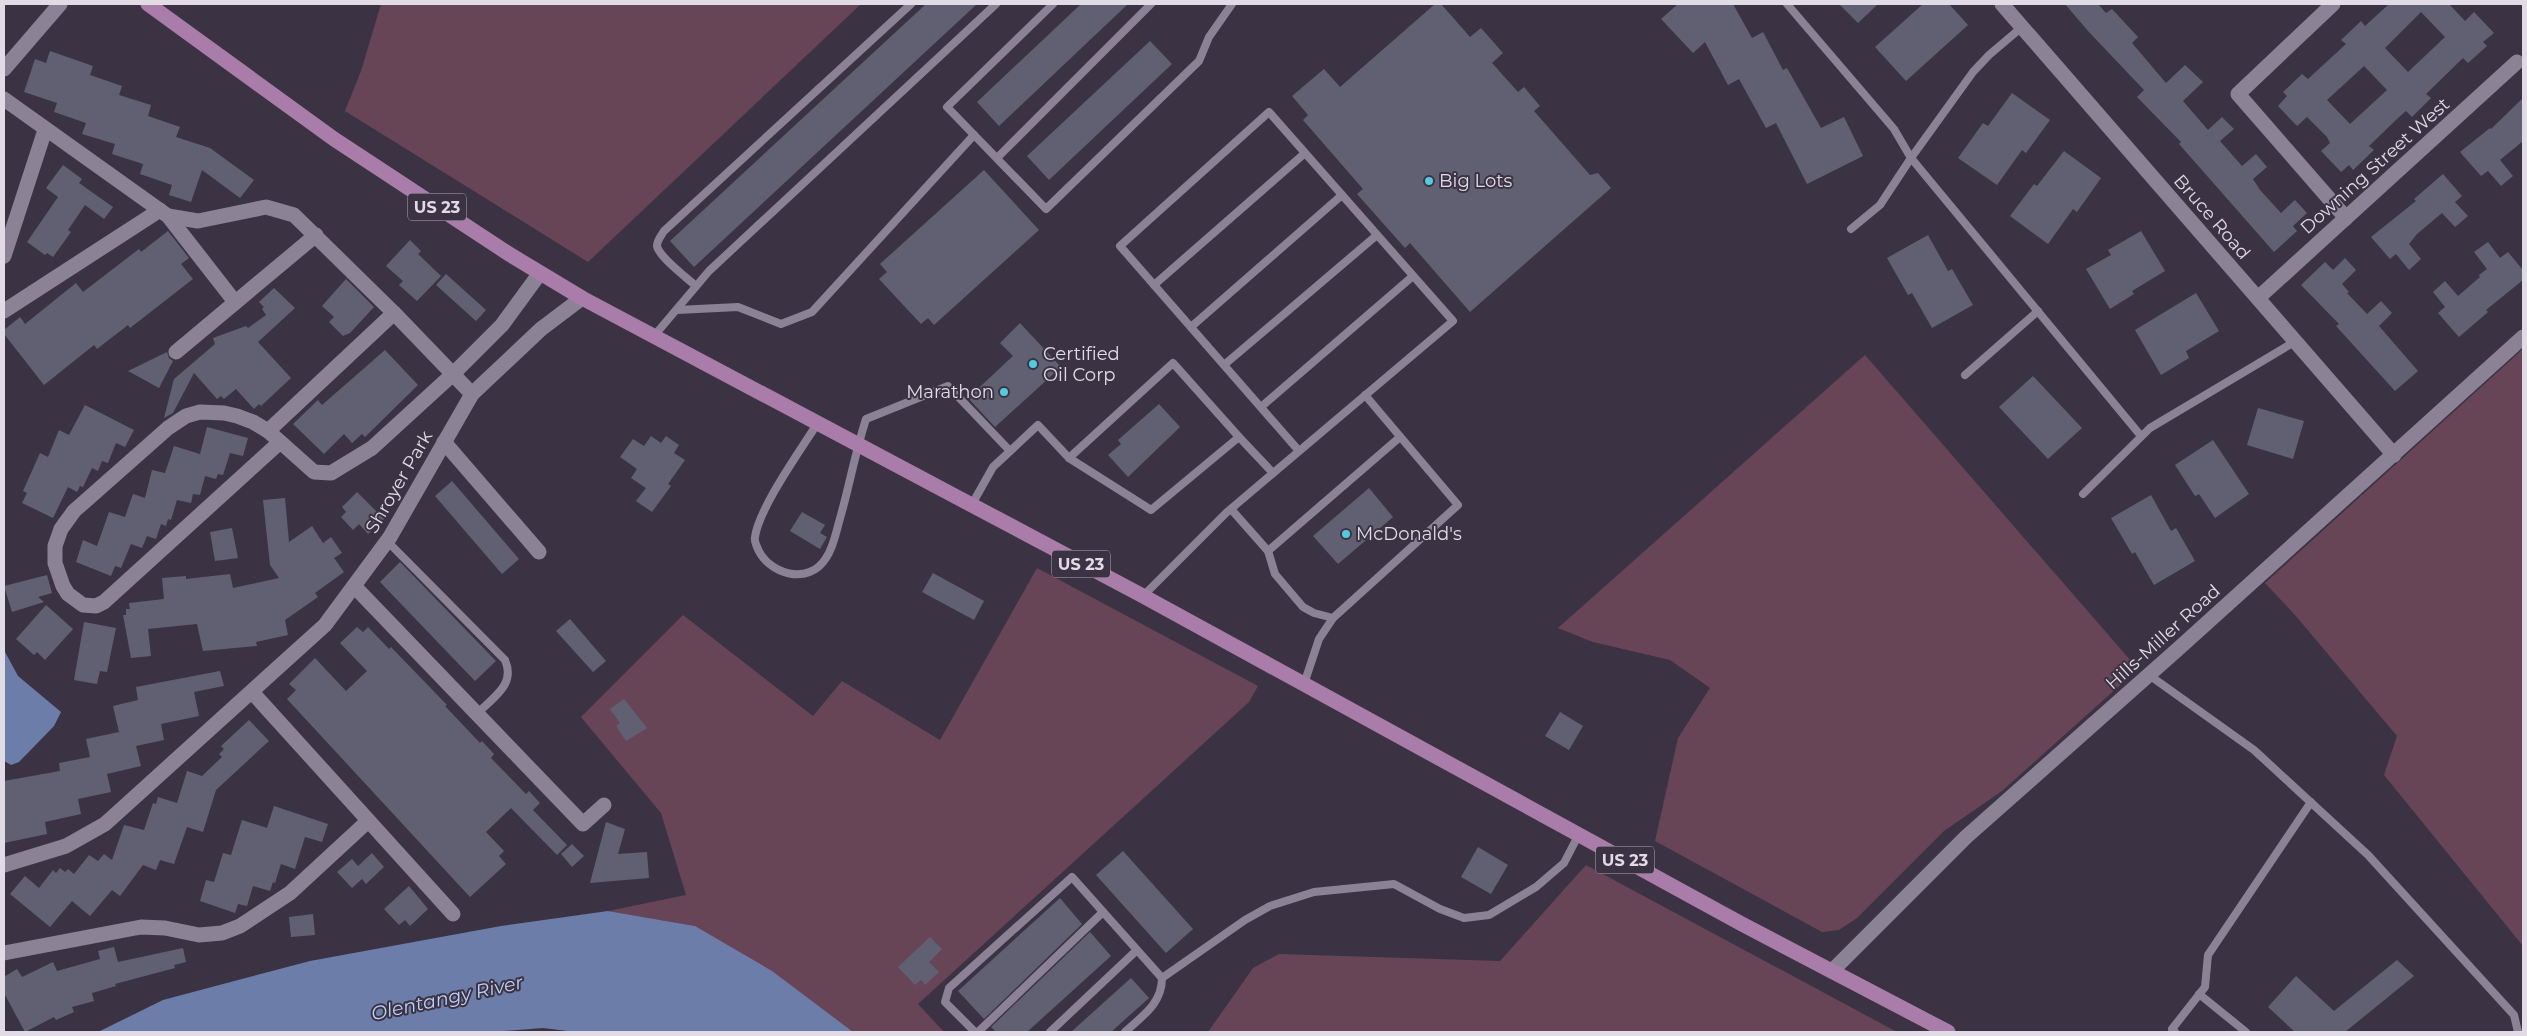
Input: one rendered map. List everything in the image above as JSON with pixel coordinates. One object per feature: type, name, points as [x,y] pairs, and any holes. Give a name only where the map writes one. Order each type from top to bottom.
[{"type":"highway","name":"US 23","points":[[148,4],[334,138],[540,273],[582,298],[1143,596],[1579,834],[1948,1032]]},
{"type":"street","points":[[4,69],[60,4]]},
{"type":"street","name":"Bruce Road","points":[[2002,4],[2394,455]]},
{"type":"street","points":[[2333,4],[2238,94],[2346,218]]},
{"type":"street","name":"Downing Street West","points":[[2258,298],[2517,62]]},
{"type":"street","points":[[4,99],[164,213],[235,302]]},
{"type":"street","points":[[4,256],[46,130]]},
{"type":"street","points":[[4,311],[164,213],[198,221],[266,207],[294,216],[316,235],[472,394]]},
{"type":"street","points":[[176,352],[316,235]]},
{"type":"street","points":[[279,443],[104,602],[90,607],[83,605],[68,594],[54,562],[55,546],[61,529],[74,511],[168,428],[186,416],[212,412],[237,416],[254,422],[268,432],[314,472],[331,473],[372,448],[453,374],[502,325],[540,273]]},
{"type":"street","name":"Shroyer Park","points":[[4,865],[66,846],[105,824],[325,626],[387,542],[472,394],[540,329],[582,298]]},
{"type":"street","points":[[268,432],[394,313]]},
{"type":"street","name":"Hills-Miller Road","points":[[1832,971],[1966,837],[2149,675],[2523,337]]},
{"type":"street","points":[[444,442],[539,552]]},
{"type":"street","points":[[354,586],[583,824],[604,804]]},
{"type":"street","points":[[252,692],[453,914]]},
{"type":"street","points":[[4,954],[142,927],[165,928],[199,935],[222,934],[248,921],[290,893],[368,821]]},
{"type":"lane","points":[[696,286],[664,257],[657,248],[658,239],[664,231],[910,4]]},
{"type":"lane","points":[[654,336],[709,271],[996,4]]},
{"type":"lane","points":[[1053,4],[946,107],[1046,209],[1199,61],[1209,37],[1232,4]]},
{"type":"lane","points":[[997,158],[1151,4]]},
{"type":"lane","points":[[1787,4],[1894,129],[1910,158],[2142,436]]},
{"type":"lane","points":[[1851,228],[1880,205],[1910,158],[1973,72],[1989,55],[2022,27]]},
{"type":"lane","points":[[1143,596],[1231,509],[1453,321],[1269,112],[1120,246],[1299,450]]},
{"type":"lane","points":[[677,310],[738,307],[781,324],[812,312],[974,135]]},
{"type":"lane","points":[[1154,286],[1305,153]]},
{"type":"lane","points":[[1191,327],[1342,195]]},
{"type":"lane","points":[[1224,365],[1377,235]]},
{"type":"lane","points":[[1261,407],[1413,276]]},
{"type":"lane","points":[[1965,375],[2038,311]]},
{"type":"lane","points":[[2083,494],[2150,428],[2296,341]]},
{"type":"lane","points":[[1069,458],[1173,363],[1273,473]]},
{"type":"lane","points":[[817,424],[759,520],[754,539],[761,557],[774,569],[791,575],[812,572],[826,558],[848,492],[866,419],[948,386],[1010,451]]},
{"type":"lane","points":[[1304,684],[1319,639],[1334,618],[1458,505],[1365,396]]},
{"type":"lane","points":[[971,506],[993,467],[1038,425],[1069,458],[1151,510],[1239,437]]},
{"type":"lane","points":[[1268,550],[1400,437]]},
{"type":"lane","points":[[1231,509],[1268,550],[1275,574],[1303,607],[1314,613],[1334,618]]},
{"type":"lane","points":[[387,542],[400,551],[504,660],[509,670],[508,680],[476,714]]},
{"type":"lane","points":[[2149,675],[2254,750],[2368,855],[2514,1015],[2518,1032]]},
{"type":"lane","points":[[2175,1032],[2172,1029],[2205,987],[2208,955],[2311,802]]},
{"type":"lane","points":[[1162,978],[1245,920],[1270,906],[1314,892],[1394,884],[1440,909],[1464,918],[1489,915],[1536,887],[1564,863],[1579,834]]},
{"type":"lane","points":[[1103,912],[976,1032],[946,1002],[949,988],[1072,877],[1162,978],[1160,996],[1152,1007],[1125,1032]]},
{"type":"lane","points":[[1050,1032],[1137,950]]},
{"type":"lane","points":[[2199,994],[2246,1032]]},
{"type":"shaded area","points":[[381,4],[861,4],[588,262],[345,111],[361,71]]},
{"type":"shaded area","points":[[2523,349],[2523,946],[2384,775],[2397,736],[2295,615],[2265,583]]},
{"type":"shaded area","points":[[1865,355],[2138,669],[2002,791],[1944,831],[1857,918],[1839,930],[1822,932],[1655,841],[1678,738],[1710,688],[1670,660],[1593,642],[1558,628]]},
{"type":"shaded area","points":[[1037,568],[1258,686],[1249,702],[918,1004],[944,1032],[853,1032],[695,926],[608,911],[686,895],[661,813],[581,717],[683,615],[813,716],[842,681],[940,740]]},
{"type":"shaded area","points":[[1586,865],[1897,1032],[1208,1032],[1253,968],[1279,954],[1500,961]]},
{"type":"water","points":[[4,650],[18,676],[61,712],[54,726],[19,762],[11,765],[4,761]]},
{"type":"water","name":"Olentangy River","points":[[608,911],[695,926],[772,971],[853,1032],[576,1032],[543,1028],[490,1032],[98,1032],[163,1000],[310,961],[501,926]]},
{"type":"building","points":[[926,4],[977,4],[694,267],[670,241]]},
{"type":"building","points":[[1081,4],[1128,4],[999,126],[977,102]]},
{"type":"building","points":[[1435,4],[1441,4],[1470,37],[1481,28],[1503,53],[1492,63],[1518,92],[1524,87],[1540,106],[1534,111],[1590,175],[1598,173],[1611,188],[1470,312],[1410,243],[1405,248],[1357,194],[1363,189],[1303,120],[1308,115],[1292,96],[1324,69],[1340,87]]},
{"type":"building","points":[[1678,4],[1733,4],[1752,38],[1763,32],[1783,70],[1787,68],[1821,128],[1844,117],[1863,156],[1807,184],[1776,123],[1766,128],[1739,79],[1728,85],[1705,42],[1693,53],[1661,19]]},
{"type":"building","points":[[1839,4],[1878,4],[1858,23]]},
{"type":"building","points":[[1923,4],[1949,4],[1968,25],[1906,81],[1875,47]]},
{"type":"building","points":[[2065,4],[2098,4],[2106,13],[2112,9],[2138,37],[2132,43],[2166,83],[2185,65],[2203,82],[2183,101],[2208,130],[2222,117],[2234,129],[2220,141],[2242,166],[2256,154],[2267,167],[2253,179],[2260,190],[2281,213],[2295,200],[2307,213],[2293,226],[2297,231],[2274,252],[2179,144],[2181,142],[2137,97],[2144,90]]},
{"type":"building","points":[[2389,4],[2449,4],[2465,21],[2474,12],[2494,33],[2483,42],[2487,46],[2468,63],[2463,58],[2426,94],[2431,98],[2412,117],[2406,111],[2369,146],[2374,150],[2353,170],[2349,165],[2341,172],[2321,151],[2330,143],[2327,137],[2307,117],[2297,126],[2278,106],[2287,96],[2283,92],[2302,74],[2308,79],[2346,44],[2341,40],[2361,21],[2365,26]],"holes":[[[2421,12],[2445,37],[2408,72],[2385,48]],[[2364,66],[2387,90],[2350,124],[2327,100]]]},
{"type":"building","points":[[1150,41],[1172,64],[1049,180],[1027,156]]},
{"type":"building","points":[[50,51],[93,66],[90,75],[122,86],[119,95],[151,105],[148,116],[180,127],[176,137],[210,148],[254,180],[240,198],[202,170],[191,202],[169,195],[172,185],[140,174],[143,164],[112,154],[115,144],[82,134],[86,123],[54,112],[57,103],[24,92],[35,59],[46,63]]},
{"type":"building","points":[[2012,93],[2050,120],[2026,153],[2022,150],[1997,185],[1958,158],[1983,123],[1988,126]]},
{"type":"building","points":[[2523,98],[2523,141],[2500,160],[2513,176],[2501,186],[2488,171],[2481,176],[2460,152],[2491,129]]},
{"type":"building","points":[[2064,151],[2101,178],[2077,212],[2073,209],[2048,244],[2010,216],[2034,184],[2037,186]]},
{"type":"building","points":[[63,165],[82,179],[79,183],[113,207],[104,219],[85,205],[68,230],[71,232],[53,257],[47,253],[45,255],[27,242],[58,197],[46,188]]},
{"type":"building","points":[[984,170],[1039,230],[934,325],[928,318],[921,324],[879,279],[887,272],[880,264]]},
{"type":"building","points":[[2443,174],[2462,196],[2455,202],[2468,216],[2455,227],[2442,213],[2417,234],[2409,244],[2421,259],[2409,270],[2396,254],[2390,259],[2371,237],[2416,201],[2414,199]]},
{"type":"building","points":[[168,231],[189,258],[181,264],[193,279],[130,328],[128,325],[97,349],[94,345],[44,385],[4,334],[4,330],[20,317],[25,324],[76,283],[83,292],[139,249],[141,252]]},
{"type":"building","points":[[2141,231],[2165,271],[2132,291],[2134,294],[2110,309],[2086,269],[2111,255],[2108,250]]},
{"type":"building","points":[[1928,235],[1948,271],[1952,269],[1973,305],[1932,328],[1912,293],[1908,295],[1887,258]]},
{"type":"building","points":[[410,240],[421,251],[418,254],[441,276],[417,301],[399,285],[403,281],[386,266]]},
{"type":"building","points":[[2488,242],[2500,258],[2508,252],[2523,270],[2523,280],[2486,310],[2488,312],[2459,337],[2438,313],[2445,307],[2433,292],[2445,281],[2458,296],[2480,277],[2479,275],[2487,269],[2474,252]]},
{"type":"building","points":[[2345,258],[2356,270],[2342,284],[2349,292],[2347,293],[2367,314],[2381,301],[2392,313],[2379,326],[2418,371],[2395,391],[2336,326],[2339,324],[2301,285],[2325,262],[2333,270]]},
{"type":"building","points":[[446,274],[486,310],[476,321],[436,285]]},
{"type":"building","points":[[346,279],[374,307],[350,333],[343,336],[329,322],[334,317],[322,306]]},
{"type":"building","points":[[274,288],[295,308],[258,342],[291,378],[261,406],[259,404],[254,409],[236,389],[224,399],[221,396],[217,399],[194,373],[173,413],[164,418],[174,379],[215,344],[213,338],[246,326],[248,328],[266,315],[262,309],[264,307],[259,302]]},
{"type":"building","points":[[2196,293],[2219,331],[2186,351],[2189,358],[2161,375],[2135,330]]},
{"type":"building","points":[[1020,323],[1061,367],[995,427],[968,398],[1013,356],[1000,343]]},
{"type":"building","points":[[385,350],[418,385],[365,437],[362,434],[352,443],[344,434],[324,454],[293,424],[318,400],[322,405]]},
{"type":"building","points":[[167,352],[169,358],[173,361],[159,388],[128,371]]},
{"type":"building","points":[[2033,376],[2082,428],[2048,459],[1999,407]]},
{"type":"building","points":[[1159,404],[1180,427],[1128,477],[1108,455],[1121,444],[1118,440]]},
{"type":"building","points":[[85,405],[134,430],[125,447],[116,443],[108,463],[102,461],[98,471],[92,468],[83,487],[80,486],[77,492],[68,487],[53,518],[22,503],[27,493],[23,491],[40,453],[48,457],[59,430],[69,435]]},
{"type":"building","points":[[2258,408],[2304,421],[2293,459],[2247,445]]},
{"type":"building","points":[[207,427],[248,438],[243,456],[230,453],[223,475],[218,474],[216,479],[205,476],[200,495],[193,494],[191,503],[177,500],[171,520],[168,519],[166,526],[161,524],[156,539],[147,536],[142,548],[131,544],[121,568],[115,566],[111,576],[76,562],[83,540],[97,546],[109,512],[125,517],[133,494],[145,498],[152,470],[165,473],[174,446],[200,454]]},
{"type":"building","points":[[651,436],[661,443],[666,436],[679,445],[674,453],[685,460],[668,484],[671,486],[652,512],[636,501],[646,488],[631,478],[637,469],[620,457],[633,439],[644,446]]},
{"type":"building","points":[[2213,440],[2249,494],[2215,518],[2199,494],[2195,496],[2175,465]]},
{"type":"building","points":[[452,481],[519,559],[502,574],[435,496]]},
{"type":"building","points":[[1369,488],[1393,517],[1338,564],[1313,536]]},
{"type":"building","points":[[357,492],[384,519],[368,534],[359,524],[353,530],[341,517],[346,512],[342,507]]},
{"type":"building","points":[[2151,495],[2171,531],[2176,528],[2195,561],[2154,585],[2135,552],[2132,554],[2111,518]]},
{"type":"building","points":[[285,498],[289,542],[312,526],[323,543],[331,537],[342,553],[334,558],[344,572],[315,593],[318,597],[285,620],[288,635],[256,642],[257,646],[203,651],[197,624],[148,629],[151,656],[131,658],[123,615],[126,615],[126,609],[130,609],[129,603],[164,599],[162,578],[186,576],[186,579],[230,574],[233,588],[279,578],[270,565],[263,500]]},
{"type":"building","points":[[802,512],[825,525],[820,533],[827,537],[820,549],[790,531]]},
{"type":"building","points":[[232,528],[238,558],[215,561],[210,532]]},
{"type":"building","points":[[400,562],[496,661],[475,681],[380,582]]},
{"type":"building","points":[[933,573],[984,601],[974,620],[922,592]]},
{"type":"building","points":[[47,575],[52,593],[38,597],[44,602],[12,612],[4,586]]},
{"type":"building","points":[[46,605],[73,629],[45,660],[37,652],[34,655],[16,639]]},
{"type":"building","points":[[570,619],[606,661],[593,672],[556,631]]},
{"type":"building","points":[[84,622],[116,628],[107,672],[100,671],[97,684],[74,680]]},
{"type":"building","points":[[357,627],[363,632],[368,627],[389,649],[391,647],[447,705],[445,706],[480,743],[482,741],[494,754],[491,758],[526,794],[529,791],[540,803],[533,810],[567,845],[557,855],[511,808],[486,832],[504,851],[499,856],[506,864],[470,897],[287,699],[296,690],[289,684],[315,658],[346,691],[367,671],[340,643]]},
{"type":"building","points":[[220,671],[224,686],[194,692],[199,716],[161,724],[164,740],[136,746],[141,766],[107,774],[111,792],[78,799],[81,814],[45,822],[47,834],[4,843],[4,781],[60,771],[59,763],[90,757],[86,739],[119,732],[113,706],[138,700],[136,687]]},
{"type":"building","points":[[624,699],[647,728],[626,741],[616,726],[620,723],[610,709]]},
{"type":"building","points":[[1560,712],[1583,726],[1569,750],[1545,736]]},
{"type":"building","points":[[249,720],[269,741],[216,790],[203,832],[187,827],[174,864],[160,860],[156,870],[143,865],[120,896],[112,890],[90,916],[72,901],[50,927],[10,894],[25,876],[39,888],[53,870],[56,873],[60,868],[65,872],[68,869],[74,874],[89,855],[98,861],[104,854],[112,860],[124,825],[144,830],[153,803],[156,804],[158,797],[177,803],[187,771],[202,776],[222,757],[219,754],[224,749],[221,746]]},
{"type":"building","points":[[274,806],[328,824],[322,842],[305,837],[295,869],[281,864],[275,883],[273,882],[270,891],[253,886],[247,906],[238,904],[235,913],[200,901],[206,880],[214,882],[223,853],[231,855],[242,820],[267,828]]},
{"type":"building","points":[[606,822],[625,829],[618,854],[647,852],[649,878],[590,883]]},
{"type":"building","points":[[572,844],[584,856],[572,867],[561,854]]},
{"type":"building","points":[[1478,847],[1508,865],[1491,894],[1461,877]]},
{"type":"building","points":[[1123,851],[1193,929],[1166,953],[1096,875]]},
{"type":"building","points":[[372,853],[384,867],[366,884],[362,879],[352,888],[337,872],[352,859],[358,866]]},
{"type":"building","points":[[409,886],[428,909],[410,926],[405,920],[399,925],[384,909]]},
{"type":"building","points":[[1060,898],[1082,924],[984,1019],[958,991]]},
{"type":"building","points":[[313,914],[315,935],[291,937],[289,917]]},
{"type":"building","points":[[1090,932],[1111,956],[1027,1032],[996,1032],[991,1027]]},
{"type":"building","points":[[930,937],[942,949],[929,962],[939,972],[925,985],[921,980],[915,985],[898,967]]},
{"type":"building","points":[[114,947],[118,962],[183,948],[186,962],[174,965],[175,968],[115,984],[116,986],[92,993],[94,1001],[72,1007],[74,1012],[56,1020],[54,1017],[25,1032],[4,993],[4,977],[17,969],[22,977],[53,962],[57,971],[100,959],[98,951]]},
{"type":"building","points":[[2397,960],[2414,976],[2345,1032],[2295,1032],[2268,1007],[2296,976],[2334,1011]]},
{"type":"building","points":[[1131,978],[1149,998],[1111,1032],[1071,1032]]},
{"type":"place","name":"Big Lots","points":[[1429,181]]},
{"type":"place","name":"Certified Oil Corp","points":[[1033,364]]},
{"type":"place","name":"Marathon","points":[[1004,392]]},
{"type":"place","name":"McDonald's","points":[[1346,534]]}]
